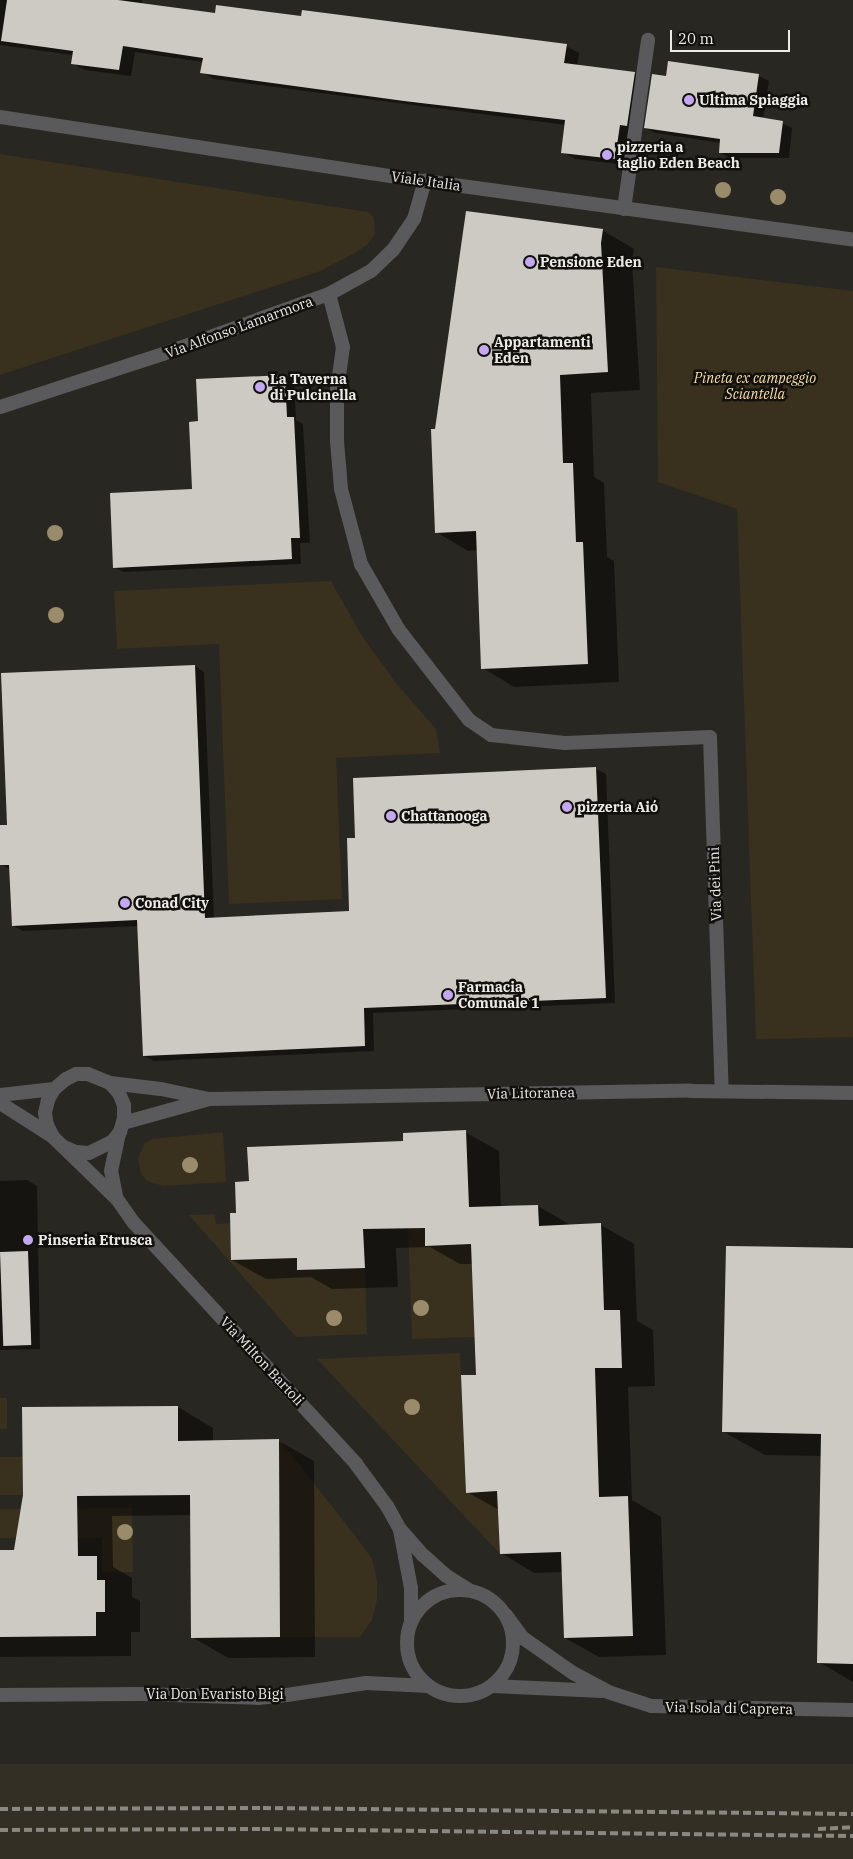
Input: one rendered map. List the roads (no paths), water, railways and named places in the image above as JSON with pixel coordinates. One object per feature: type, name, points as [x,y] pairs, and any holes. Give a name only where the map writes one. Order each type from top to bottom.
[{"type":"street","points":[[624,209],[648,40]]},
{"type":"street","name":"Viale Italia","points":[[0,116],[426,181],[853,240]]},
{"type":"street","name":"Via Alfonso Lamarmora","points":[[0,407],[163,354],[330,294],[371,271],[393,250],[414,219],[426,181]]},
{"type":"street","name":"Via dei Pini","points":[[330,294],[343,347],[337,390],[337,441],[341,489],[361,564],[399,630],[469,720],[491,735],[565,743],[710,737],[722,1090]]},
{"type":"street","points":[[0,1103],[53,1136],[64,1147],[76,1152],[89,1153],[112,1142],[121,1128],[124,1105],[119,1092],[110,1083],[88,1074],[76,1074],[66,1079],[54,1089],[48,1100],[45,1113],[47,1125],[53,1136]]},
{"type":"street","name":"Via Litoranea","points":[[110,1083],[161,1089],[209,1099],[722,1090],[853,1093]]},
{"type":"street","points":[[0,1095],[54,1089]]},
{"type":"street","name":"Via Litoranea","points":[[121,1128],[209,1099]]},
{"type":"street","name":"Via Milton Bartoli","points":[[117,1199],[111,1172],[121,1128]]},
{"type":"street","name":"Via Milton Bartoli","points":[[64,1147],[117,1199],[134,1223],[361,1469],[387,1506],[400,1529],[445,1574],[470,1590]]},
{"type":"street","name":"Via Milton Bartoli","points":[[400,1529],[411,1588],[411,1622]]},
{"type":"street","points":[[429,1686],[417,1674],[409,1657],[407,1639],[411,1622],[421,1608],[435,1597],[452,1590],[470,1590],[496,1603],[506,1615],[513,1633],[513,1652],[505,1670],[492,1686]]},
{"type":"street","name":"Via Isola di Caprera","points":[[506,1615],[524,1638],[542,1653],[608,1692],[651,1706],[853,1710]]},
{"type":"street","name":"Via Don Evaristo Bigi","points":[[0,1695],[140,1694],[258,1698],[287,1696],[366,1683],[429,1686],[444,1693],[461,1696],[477,1693],[492,1686]]},
{"type":"street","name":"Via Isola di Caprera","points":[[492,1686],[608,1692]]},
{"type":"railway","points":[[0,1809],[263,1808],[853,1814]]},
{"type":"railway","points":[[818,1829],[853,1827]]},
{"type":"railway","points":[[0,1830],[262,1829],[853,1836]]},
{"type":"place","name":"Ultima Spiaggia","points":[[689,100]]},
{"type":"place","name":"pizzeria a taglio Eden Beach","points":[[607,155]]},
{"type":"place","name":"Pensione Eden","points":[[530,262]]},
{"type":"place","name":"Appartamenti Eden","points":[[484,350]]},
{"type":"place","name":"La Taverna di Pulcinella","points":[[260,387]]},
{"type":"place","name":"pizzeria Aió","points":[[567,807]]},
{"type":"place","name":"Chattanooga","points":[[391,816]]},
{"type":"place","name":"Conad City","points":[[125,903]]},
{"type":"place","name":"Farmacia Comunale 1","points":[[448,995]]},
{"type":"place","name":"Pinseria Etrusca","points":[[28,1240]]},
{"type":"park label","name":"Pineta ex campeggio Sciantella","points":[[755,386]]}]
